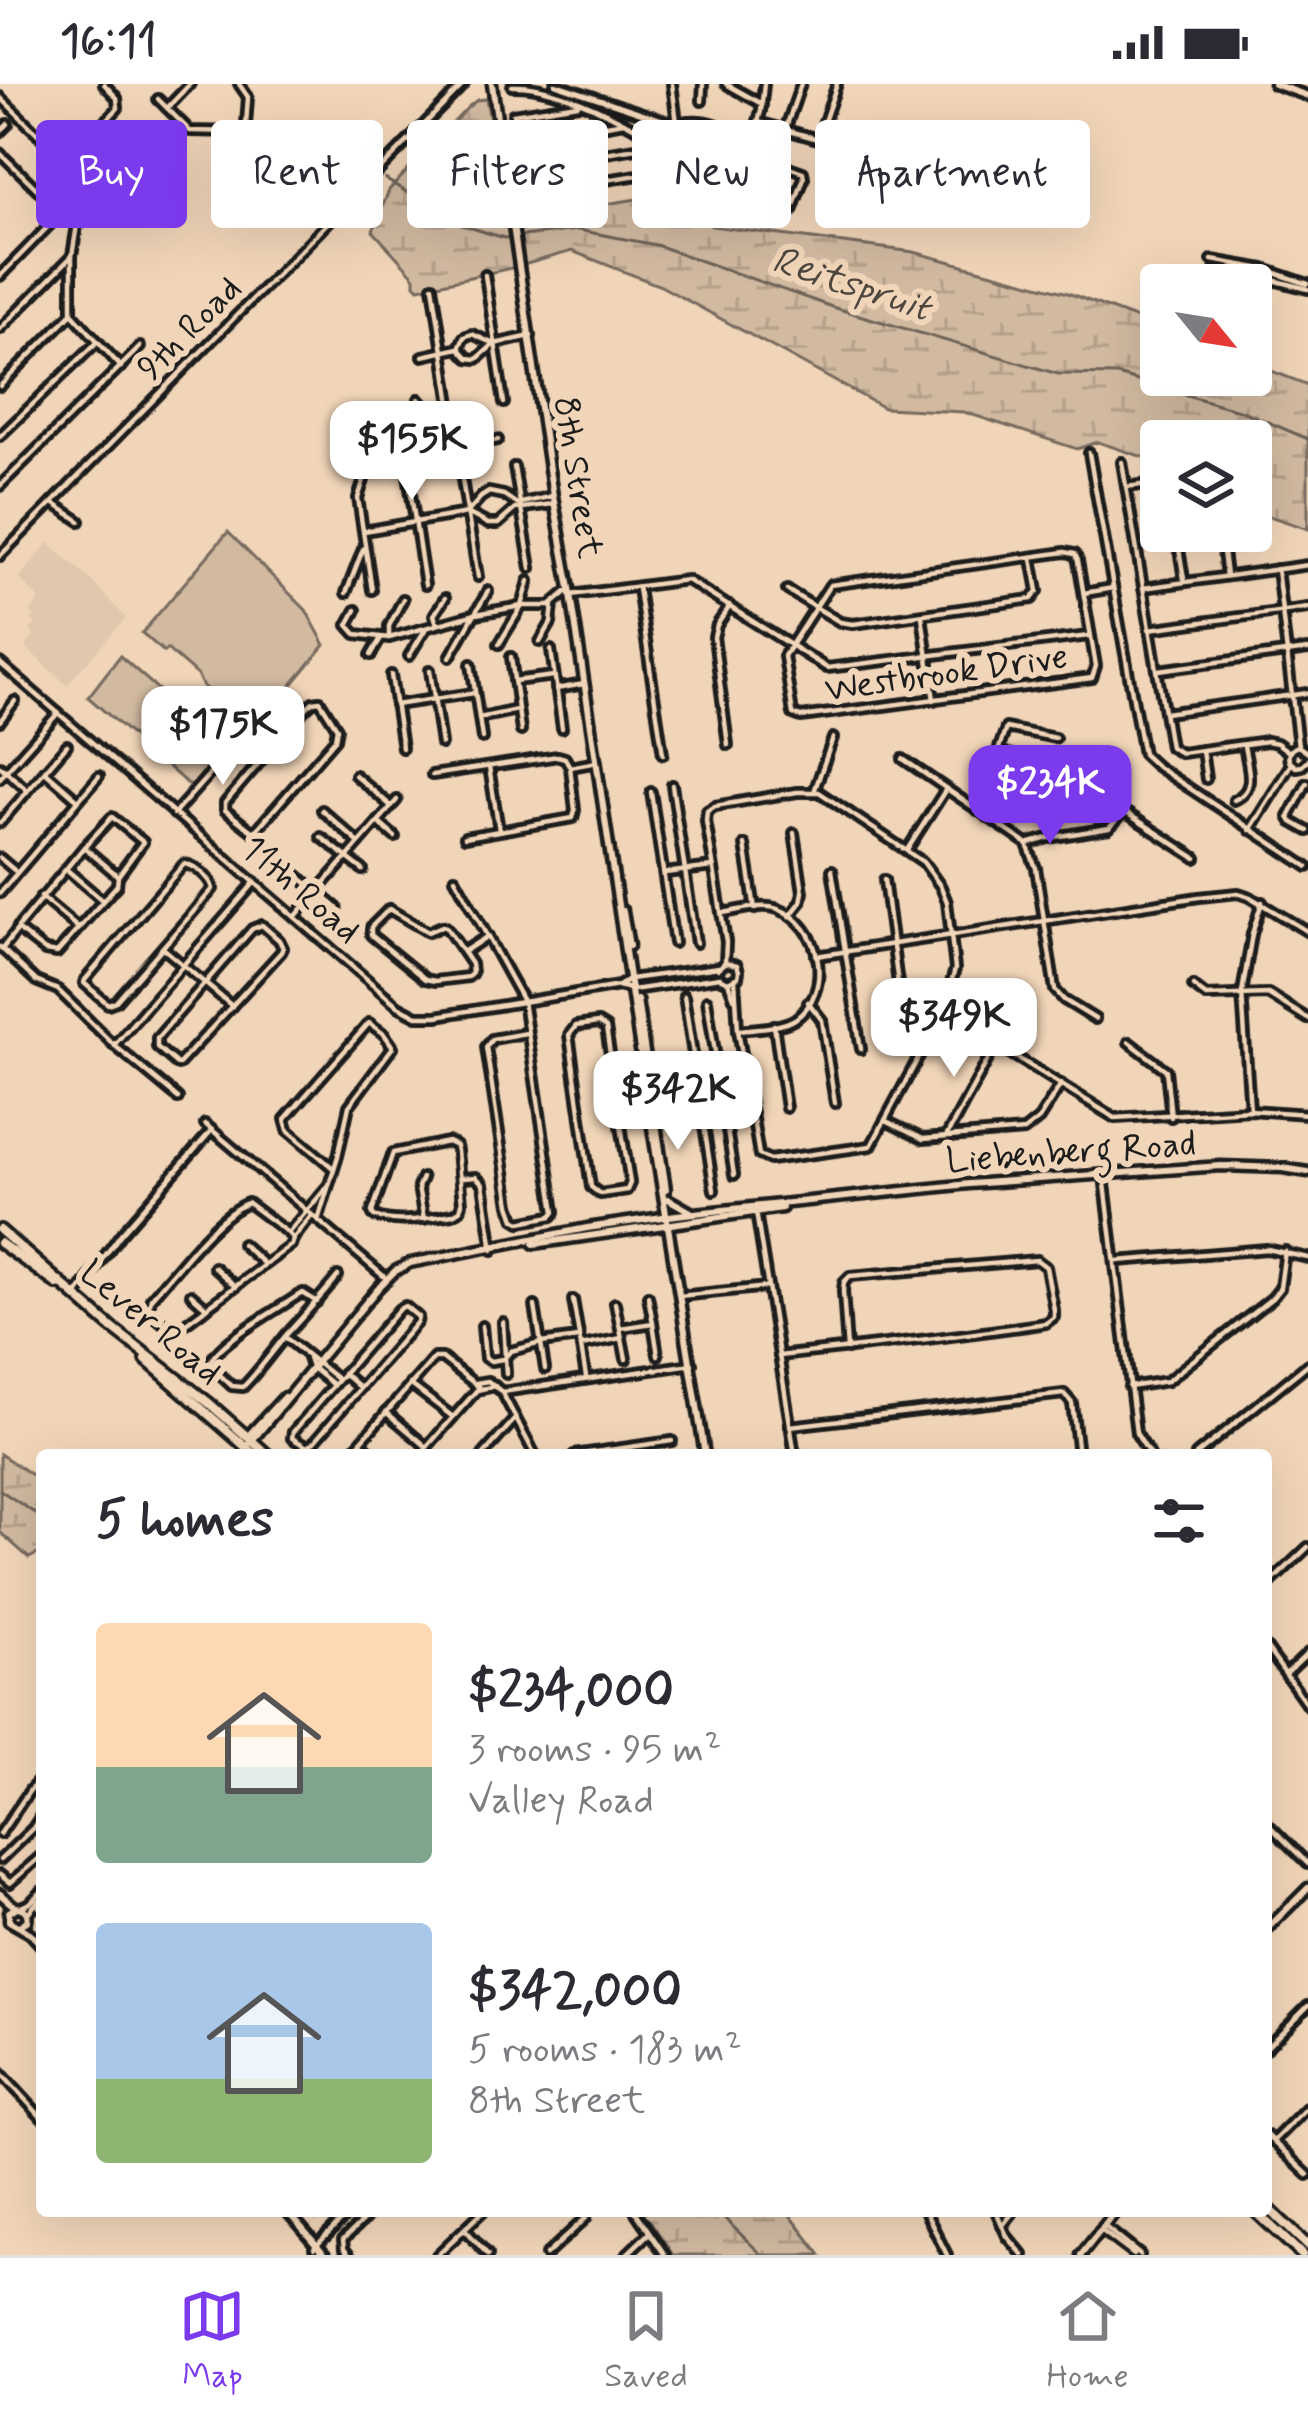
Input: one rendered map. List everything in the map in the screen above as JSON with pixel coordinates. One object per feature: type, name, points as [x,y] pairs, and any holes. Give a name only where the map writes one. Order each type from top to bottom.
[{"type":"main road","name":"Lever Road","points":[[0,1230],[258,1449]]},
{"type":"main road","name":"Lever Road","points":[[2,1246],[75,1297]]},
{"type":"main road","name":"Lever Road","points":[[247,1442],[252,1449]]},
{"type":"main road","points":[[1272,2212],[1308,2246]]},
{"type":"main road","points":[[1262,2217],[1298,2253]]},
{"type":"street","points":[[104,84],[117,98],[118,108],[107,120]]},
{"type":"street","points":[[167,108],[190,84]]},
{"type":"street","points":[[158,99],[193,132],[242,131],[248,97],[239,84]]},
{"type":"street","name":"9th Road","points":[[0,556],[464,84]]},
{"type":"street","name":"8th Street","points":[[492,84],[704,1449]]},
{"type":"street","points":[[555,84],[668,120]]},
{"type":"street","points":[[672,84],[677,120]]},
{"type":"street","points":[[702,100],[703,84]]},
{"type":"street","points":[[726,84],[762,104]]},
{"type":"street","points":[[758,120],[764,84]]},
{"type":"street","points":[[788,120],[801,84]]},
{"type":"street","points":[[791,132],[818,139],[837,84]]},
{"type":"street","points":[[1274,84],[1308,96]]},
{"type":"street","points":[[512,86],[527,86],[583,104],[632,127]]},
{"type":"street","points":[[0,97],[36,132]]},
{"type":"street","points":[[513,114],[583,104]]},
{"type":"street","points":[[608,125],[623,122]]},
{"type":"street","points":[[0,132],[8,124]]},
{"type":"street","points":[[0,153],[36,188]]},
{"type":"street","points":[[791,168],[804,175],[791,211]]},
{"type":"street","points":[[0,277],[49,228]]},
{"type":"street","points":[[77,228],[72,313],[121,367]]},
{"type":"street","points":[[0,329],[72,256]]},
{"type":"street","points":[[1212,260],[1264,269],[1308,286]]},
{"type":"street","points":[[485,275],[504,403]]},
{"type":"street","points":[[1272,278],[1308,286]]},
{"type":"street","points":[[419,399],[443,413],[451,404],[434,286]]},
{"type":"street","points":[[0,386],[72,313]]},
{"type":"street","points":[[459,348],[472,334],[494,344]]},
{"type":"street","points":[[459,348],[477,358],[494,344],[530,336]]},
{"type":"street","points":[[0,436],[97,342]]},
{"type":"street","points":[[0,486],[140,347]]},
{"type":"street","points":[[423,356],[459,348]]},
{"type":"street","points":[[400,423],[425,586]]},
{"type":"street","points":[[478,578],[459,450],[498,440]]},
{"type":"street","points":[[1089,453],[1143,754],[1308,867]]},
{"type":"street","points":[[370,460],[358,498],[372,590]]},
{"type":"street","points":[[1122,462],[1172,750],[1272,741],[1289,752],[1291,764],[1250,830]]},
{"type":"street","points":[[514,466],[531,568]]},
{"type":"street","points":[[1126,487],[1140,485]]},
{"type":"street","points":[[467,513],[489,492],[520,506]]},
{"type":"street","points":[[364,531],[467,513],[493,525],[503,523],[520,506],[554,500]]},
{"type":"street","points":[[53,503],[80,521]]},
{"type":"street","points":[[346,593],[365,544]]},
{"type":"street","points":[[1179,552],[1184,581]]},
{"type":"street","points":[[1223,552],[1226,576]]},
{"type":"street","name":"Westbrook Drive","points":[[1075,554],[1096,670],[1089,679],[798,717],[790,707],[784,665],[789,645],[833,583],[1032,558],[1075,554]]},
{"type":"street","points":[[787,590],[844,624],[922,614],[1035,598],[1032,558]]},
{"type":"street","points":[[1143,588],[1308,565]]},
{"type":"street","points":[[1277,569],[1298,746],[1308,760],[1299,767],[1291,764]]},
{"type":"street","points":[[356,610],[348,625],[351,630],[385,638],[476,614],[553,604],[571,591],[687,580],[827,668],[1090,636]]},
{"type":"street","points":[[499,644],[522,606],[529,581]]},
{"type":"street","points":[[638,588],[663,754]]},
{"type":"street","points":[[1084,592],[1113,588]]},
{"type":"street","points":[[450,657],[488,591]]},
{"type":"street","points":[[437,626],[434,615],[446,598]]},
{"type":"street","points":[[371,655],[385,638],[403,599]]},
{"type":"street","points":[[540,642],[551,623],[553,604]]},
{"type":"street","points":[[728,746],[714,637],[730,606]]},
{"type":"street","points":[[1149,629],[1308,608]]},
{"type":"street","points":[[922,614],[934,700]]},
{"type":"street","points":[[409,656],[424,630]]},
{"type":"street","points":[[551,650],[562,728]]},
{"type":"street","points":[[1157,671],[1308,650]]},
{"type":"street","points":[[511,657],[521,731]]},
{"type":"street","name":"11th Road","points":[[0,663],[411,1014],[437,1016],[619,986],[632,979]]},
{"type":"street","points":[[470,664],[482,738]]},
{"type":"street","points":[[430,670],[441,744]]},
{"type":"street","points":[[391,675],[402,748]]},
{"type":"street","points":[[514,681],[554,676]]},
{"type":"street","points":[[556,689],[584,684]]},
{"type":"street","points":[[395,705],[474,693]]},
{"type":"street","points":[[1164,713],[1308,693]]},
{"type":"street","points":[[0,721],[15,700]]},
{"type":"street","points":[[316,700],[322,703],[337,728],[335,739],[253,832],[224,806],[268,753],[305,709],[316,700]]},
{"type":"street","points":[[478,718],[517,710]]},
{"type":"street","points":[[0,778],[3,768],[58,713]]},
{"type":"street","points":[[1055,738],[1006,728],[998,748],[1005,755],[1063,772],[1196,858]]},
{"type":"street","points":[[174,814],[246,734],[268,753]]},
{"type":"street","points":[[814,790],[832,738]]},
{"type":"street","points":[[0,823],[67,745]]},
{"type":"street","points":[[1234,800],[1245,795],[1250,783],[1244,745]]},
{"type":"street","points":[[1289,752],[1298,746]]},
{"type":"street","points":[[1202,750],[1206,779]]},
{"type":"street","points":[[432,775],[558,756],[570,767],[572,818],[465,837]]},
{"type":"street","points":[[903,759],[1028,844],[1055,990],[1095,1019]]},
{"type":"street","points":[[570,767],[597,762]]},
{"type":"street","points":[[489,767],[500,830]]},
{"type":"street","points":[[3,768],[28,790]]},
{"type":"street","points":[[44,771],[78,800]]},
{"type":"street","points":[[0,892],[99,776]]},
{"type":"street","points":[[355,776],[391,806]]},
{"type":"street","points":[[1307,783],[1289,818],[1308,830]]},
{"type":"street","points":[[672,785],[697,944]]},
{"type":"street","points":[[907,850],[947,789]]},
{"type":"street","points":[[814,790],[928,866],[946,902],[954,977],[943,1012],[874,1143],[867,1148],[766,1160],[756,1150],[732,981],[739,971],[726,942],[707,811],[814,790]]},
{"type":"street","points":[[651,792],[674,943]]},
{"type":"street","points":[[295,916],[397,800]]},
{"type":"street","points":[[322,810],[359,843]]},
{"type":"street","points":[[1028,844],[1108,828],[1123,812]]},
{"type":"street","points":[[118,876],[142,842],[112,817],[1,947],[36,981],[58,990],[178,1098]]},
{"type":"street","points":[[378,822],[394,837]]},
{"type":"street","points":[[790,916],[803,892],[794,832]]},
{"type":"street","points":[[321,837],[363,871]]},
{"type":"street","points":[[745,844],[755,909]]},
{"type":"street","points":[[17,929],[53,954],[119,882],[84,847]]},
{"type":"street","points":[[0,859],[16,872]]},
{"type":"street","points":[[189,864],[211,881],[213,889],[163,948],[113,1003],[106,1003],[85,986],[85,980],[167,883],[189,864]]},
{"type":"street","points":[[286,866],[337,908]]},
{"type":"street","points":[[664,873],[713,867]]},
{"type":"street","points":[[66,869],[103,901]]},
{"type":"street","points":[[832,870],[861,1048]]},
{"type":"street","points":[[455,878],[523,1001],[554,1213],[519,1222],[510,1205],[486,1047],[492,1039],[526,1033]]},
{"type":"street","points":[[884,880],[898,992]]},
{"type":"street","points":[[114,1045],[255,882]]},
{"type":"street","points":[[816,956],[1238,893],[1262,902],[1308,932]]},
{"type":"street","points":[[41,897],[79,929]]},
{"type":"street","points":[[1250,1110],[1242,993],[1262,902]]},
{"type":"street","points":[[721,913],[776,908],[811,933],[816,956],[819,982],[795,1018],[738,1030]]},
{"type":"street","points":[[392,909],[428,932],[446,927],[464,952],[472,974],[429,980],[374,939],[371,927],[392,909]]},
{"type":"street","points":[[259,925],[279,940],[283,948],[180,1065],[157,1047],[158,1036],[206,984],[252,929],[259,925]]},
{"type":"street","points":[[464,952],[488,936]]},
{"type":"street","points":[[719,977],[726,942]]},
{"type":"street","points":[[163,948],[232,1007]]},
{"type":"street","points":[[632,979],[734,962]]},
{"type":"street","points":[[702,969],[704,980]]},
{"type":"street","points":[[674,972],[675,984]]},
{"type":"street","points":[[633,990],[719,977],[732,981]]},
{"type":"street","name":"11th Road","points":[[619,986],[633,990]]},
{"type":"street","points":[[1193,986],[1206,996],[1268,994],[1308,1018]]},
{"type":"street","points":[[684,996],[714,1190]]},
{"type":"street","points":[[706,1000],[734,1175]]},
{"type":"street","points":[[808,1002],[821,1020],[835,1103]]},
{"type":"street","points":[[943,1012],[1115,1118],[1250,1110],[1308,1114]]},
{"type":"street","points":[[290,1236],[253,1205],[242,1204],[207,1236],[148,1306],[174,1329],[290,1247],[290,1236],[312,1216],[328,1186],[333,1168],[349,1106],[393,1047],[369,1023],[285,1120],[288,1130],[333,1168]]},
{"type":"street","points":[[598,1023],[607,1028],[619,1107],[630,1183],[627,1190],[596,1193],[577,1099],[569,1035],[573,1027],[598,1023]]},
{"type":"street","points":[[774,1025],[786,1108]]},
{"type":"street","points":[[1129,1042],[1166,1070],[1171,1117]]},
{"type":"street","points":[[946,1137],[997,1043]]},
{"type":"street","points":[[886,1121],[922,1139],[1024,1131],[1039,1119],[1061,1084]]},
{"type":"street","points":[[699,1098],[748,1089]]},
{"type":"street","points":[[619,1107],[651,1103]]},
{"type":"street","points":[[205,1124],[387,1279]]},
{"type":"street","points":[[75,1297],[120,1235],[212,1130]]},
{"type":"street","points":[[451,1143],[461,1181],[460,1210],[424,1219],[378,1220],[373,1215],[393,1153],[451,1143]]},
{"type":"street","name":"Liebenberg Road","points":[[247,1442],[387,1279],[410,1263],[669,1220],[969,1184],[1222,1166],[1308,1172]]},
{"type":"street","points":[[1104,1176],[1136,1433],[1146,1449]]},
{"type":"street","points":[[422,1178],[418,1187],[424,1219]]},
{"type":"street","points":[[461,1181],[481,1181],[492,1249]]},
{"type":"street","points":[[312,1216],[328,1186]]},
{"type":"street","points":[[650,1218],[666,1199],[692,1213]]},
{"type":"street","points":[[756,1209],[794,1449]]},
{"type":"street","name":"Liebenberg Road","points":[[492,1249],[650,1218],[669,1220],[692,1213],[756,1209]]},
{"type":"street","points":[[242,1244],[265,1264]]},
{"type":"street","points":[[1115,1261],[1267,1249],[1308,1258]]},
{"type":"street","points":[[1129,1387],[1167,1381],[1272,1298],[1280,1288],[1285,1251]]},
{"type":"street","points":[[779,1356],[1046,1323],[1054,1317],[1046,1267],[1037,1260],[850,1276],[842,1291],[847,1345]]},
{"type":"street","points":[[214,1267],[236,1287]]},
{"type":"street","points":[[317,1302],[301,1294],[215,1353],[208,1365],[241,1388],[317,1302],[338,1276]]},
{"type":"street","points":[[681,1296],[768,1287]]},
{"type":"street","points":[[191,1294],[207,1308]]},
{"type":"street","points":[[648,1296],[658,1354]]},
{"type":"street","points":[[573,1300],[586,1379]]},
{"type":"street","points":[[615,1304],[626,1359]]},
{"type":"street","points":[[404,1306],[418,1317],[314,1442],[302,1447],[292,1434],[338,1379],[399,1309],[404,1306]]},
{"type":"street","points":[[535,1306],[545,1369]]},
{"type":"street","points":[[503,1322],[506,1374]]},
{"type":"street","points":[[620,1328],[653,1323]]},
{"type":"street","points":[[482,1326],[486,1359],[491,1361],[541,1342],[578,1338]]},
{"type":"street","points":[[284,1337],[312,1362],[360,1388]]},
{"type":"street","points":[[581,1346],[622,1338]]},
{"type":"street","points":[[354,1449],[439,1357],[478,1385]]},
{"type":"street","points":[[502,1392],[692,1364]]},
{"type":"street","points":[[1203,1449],[1308,1364]]},
{"type":"street","points":[[386,1412],[427,1447],[485,1380],[502,1392],[532,1449]]},
{"type":"street","points":[[410,1384],[453,1417]]},
{"type":"street","points":[[790,1426],[1064,1394],[1072,1403],[1077,1449]]},
{"type":"street","points":[[489,1449],[515,1419]]},
{"type":"street","points":[[616,1449],[672,1441]]},
{"type":"street","points":[[360,1442],[368,1449]]},
{"type":"street","points":[[1272,1581],[1308,1546]]},
{"type":"street","points":[[1286,1675],[1308,1653]]},
{"type":"street","points":[[1272,1655],[1308,1706]]},
{"type":"street","points":[[0,1834],[36,1783]]},
{"type":"street","points":[[0,1860],[36,1823]]},
{"type":"street","points":[[1272,1828],[1308,1864]]},
{"type":"street","points":[[0,1875],[10,1882],[36,1861]]},
{"type":"street","points":[[1272,1924],[1308,1888]]},
{"type":"street","points":[[0,1897],[36,1936]]},
{"type":"street","points":[[20,1915],[36,1902]]},
{"type":"street","points":[[1272,2042],[1308,2006]]},
{"type":"street","points":[[0,2072],[36,2111]]},
{"type":"street","points":[[1308,2106],[1273,2141],[1308,2175]]},
{"type":"street","points":[[289,2217],[319,2251],[346,2217]]},
{"type":"street","points":[[349,2255],[344,2240],[367,2217]]},
{"type":"street","points":[[437,2255],[477,2217]]},
{"type":"street","points":[[546,2255],[586,2217]]},
{"type":"street","points":[[639,2217],[665,2255]]},
{"type":"street","points":[[929,2217],[947,2255]]},
{"type":"street","points":[[999,2217],[1023,2255]]},
{"type":"street","points":[[1003,2225],[1009,2217]]},
{"type":"street","points":[[1082,2255],[1111,2217]]},
{"type":"street","points":[[1103,2228],[1137,2255]]},
{"type":"street","points":[[465,2230],[488,2255]]},
{"type":"street","points":[[626,2255],[650,2233]]},
{"type":"shaded area","points":[[48,543],[126,618],[67,685],[25,647],[36,624],[30,612],[40,600],[19,578]]},
{"type":"green space","name":"Reitspruit","points":[[486,99],[490,120],[456,120],[468,107]]},
{"type":"green space","name":"Reitspruit","points":[[407,171],[407,228],[608,228],[608,204],[632,200],[632,228],[727,228],[914,252],[1068,293],[1140,320],[1140,396],[1272,396],[1272,371],[1308,385],[1308,529],[1272,517],[1272,420],[1140,420],[1140,456],[1098,442],[1077,449],[964,412],[884,408],[661,286],[572,251],[419,288],[415,277],[373,231],[383,228],[389,190]]},
{"type":"green space","points":[[228,532],[306,610],[325,645],[254,730],[167,649],[164,652],[142,633]]},
{"type":"green space","points":[[120,656],[176,705],[174,709],[182,709],[225,746],[191,787],[88,697]]},
{"type":"green space","points":[[0,1454],[36,1478],[36,1554],[29,1558],[0,1532]]},
{"type":"green space","points":[[645,2217],[792,2217],[821,2255],[673,2255]]},
{"type":"waterway","name":"Reitspruit","points":[[385,179],[459,224],[504,238],[578,230],[656,245],[832,307],[1058,374],[1117,375],[1242,411],[1308,439]]},
{"type":"waterway","points":[[0,1490],[36,1514]]},
{"type":"waterway","points":[[723,2217],[762,2255]]}]
